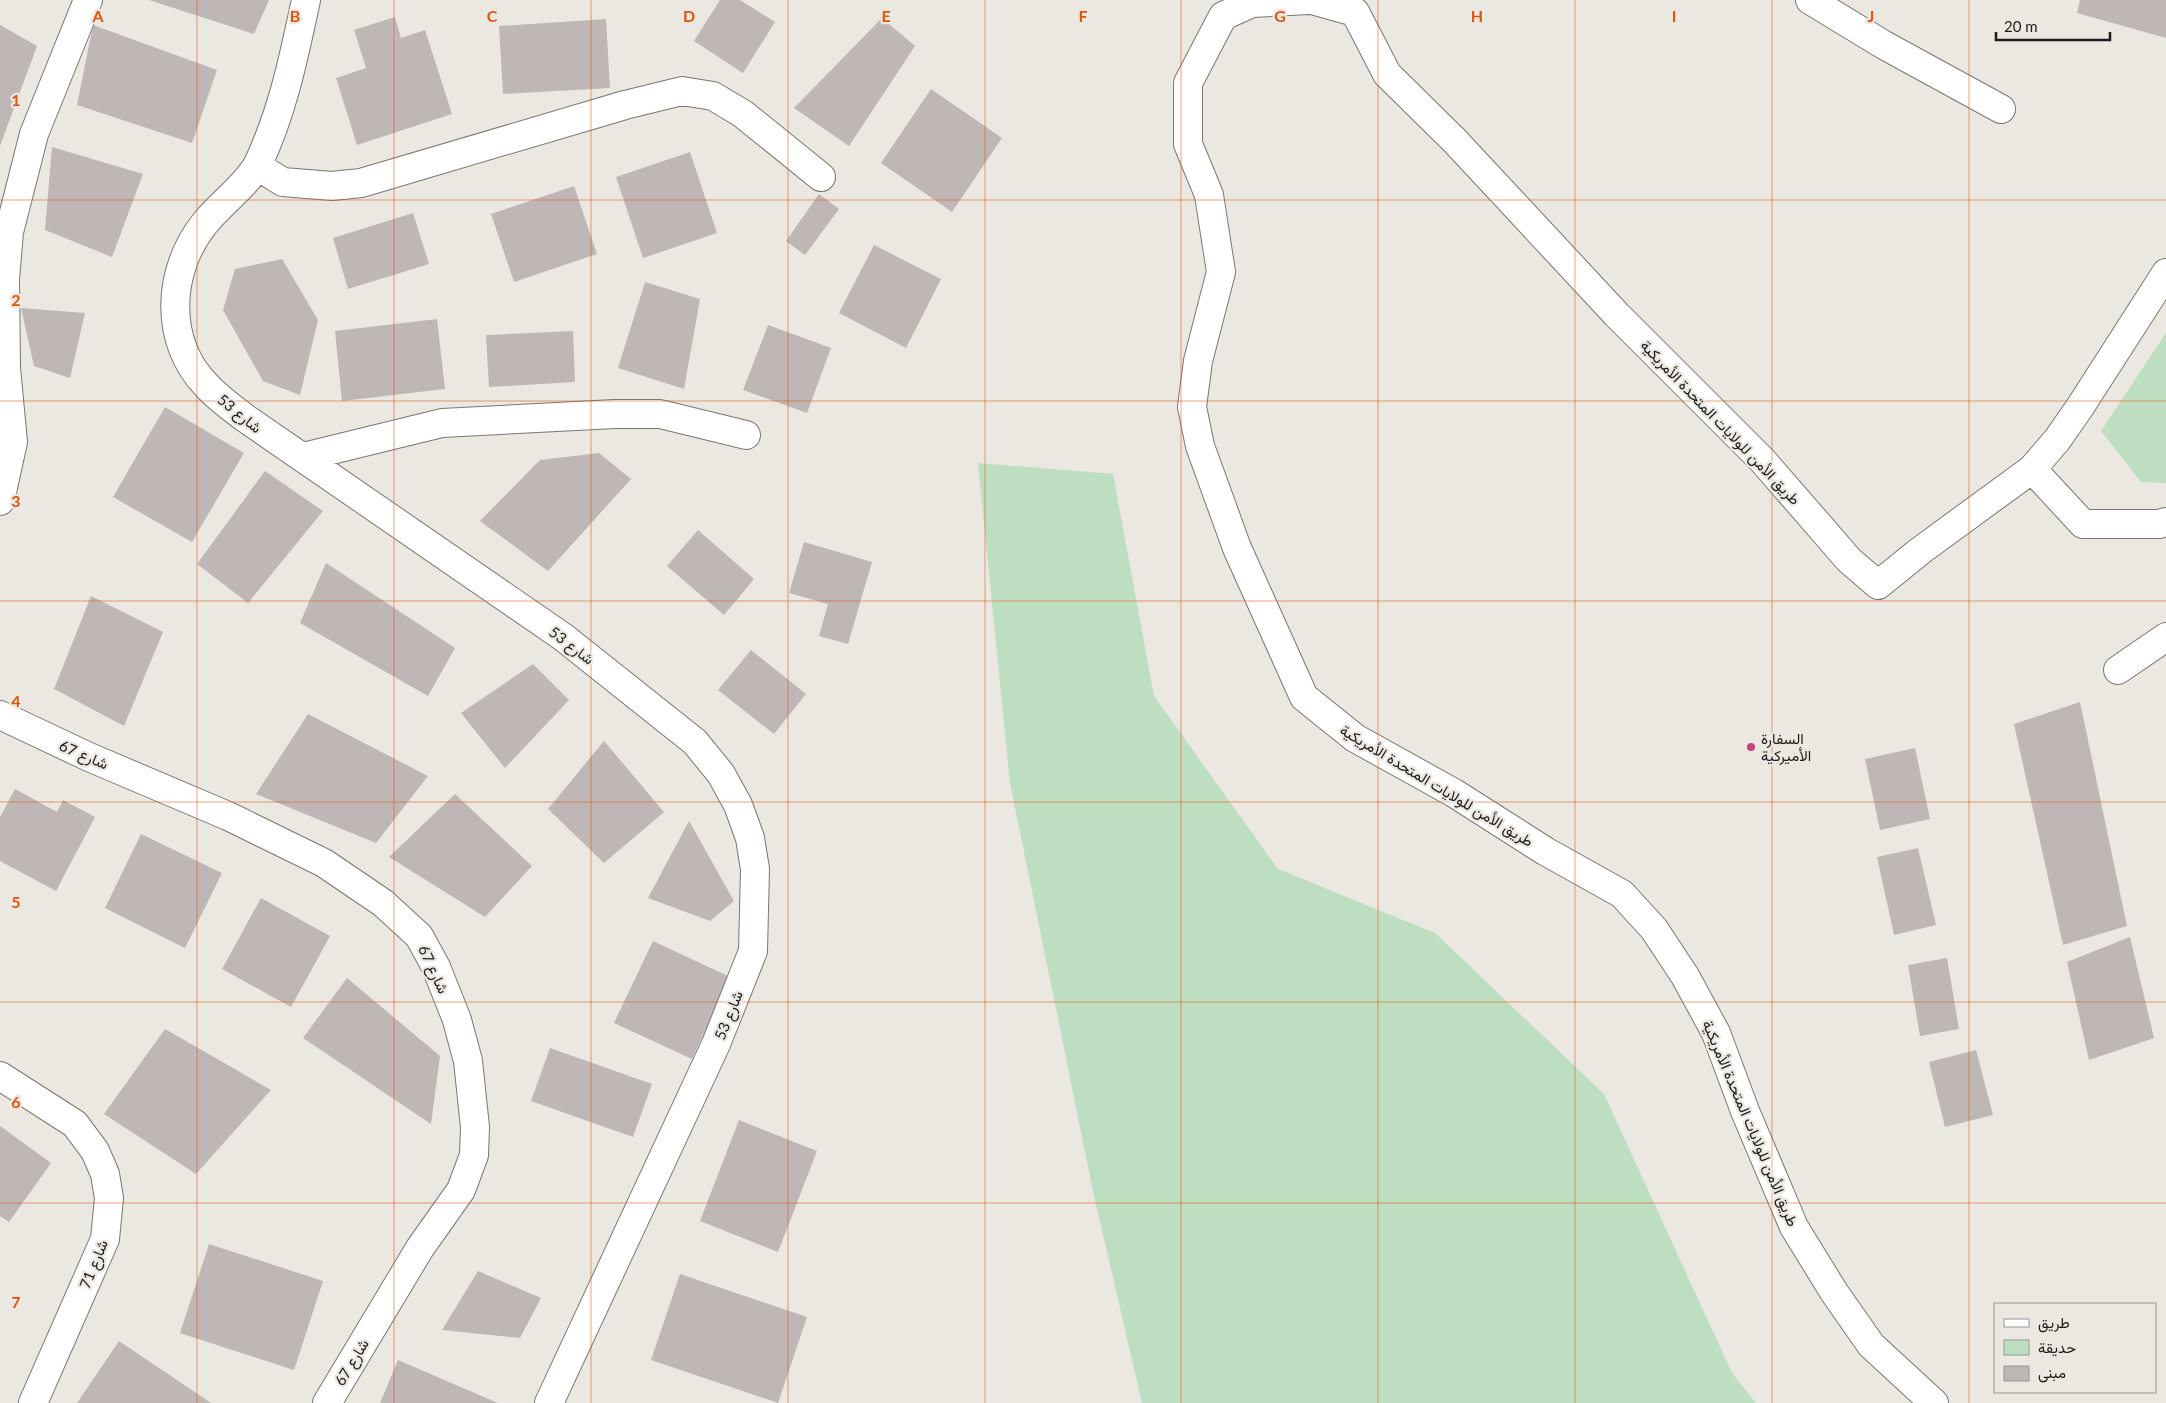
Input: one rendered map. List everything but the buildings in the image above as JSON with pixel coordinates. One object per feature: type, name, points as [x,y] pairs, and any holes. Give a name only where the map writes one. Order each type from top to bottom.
[{"type":"street","points":[[0,501],[13,442],[6,368],[5,279],[9,232],[34,134],[59,66],[88,0]]},
{"type":"street","name":"شارع 53","points":[[306,0],[286,92],[257,166],[205,222],[191,242],[182,260],[175,288],[174,305],[177,331],[186,355],[206,386],[245,418],[563,637],[694,742],[721,774],[738,805],[750,838],[755,869],[753,951],[716,1044],[549,1403]]},
{"type":"street","name":"طريق الأمن للولايات المتحدة الأمريكية","points":[[1934,1403],[1871,1345],[1834,1292],[1794,1227],[1745,1111],[1716,1033],[1685,976],[1654,929],[1622,894],[1545,851],[1454,793],[1355,738],[1304,697],[1249,575],[1200,446],[1192,407],[1198,361],[1221,272],[1209,195],[1188,144],[1188,83],[1223,16],[1252,3],[1310,0],[1355,12],[1387,74],[1454,141],[1617,315],[1763,461],[1849,560],[1878,584],[2032,469],[2057,440],[2080,407],[2166,272]]},
{"type":"street","points":[[1810,0],[1884,45],[2001,109]]},
{"type":"street","points":[[257,166],[283,182],[332,186],[361,183],[682,90],[713,96],[743,114],[821,177]]},
{"type":"street","points":[[303,457],[442,423],[615,414],[660,414],[746,435]]},
{"type":"street","points":[[2032,469],[2084,524],[2158,524],[2166,522]]},
{"type":"street","points":[[2118,670],[2166,637]]},
{"type":"street","name":"شارع 67","points":[[0,715],[89,757],[228,816],[324,863],[383,903],[419,936],[436,967],[457,1020],[468,1062],[475,1127],[474,1155],[461,1190],[420,1248],[327,1403]]},
{"type":"street","name":"شارع 71","points":[[0,1076],[75,1124],[95,1151],[104,1174],[109,1198],[105,1239],[33,1403]]},
{"type":"green space","points":[[2166,333],[2166,483],[2141,482],[2101,431]]},
{"type":"green space","points":[[978,463],[1113,474],[1154,696],[1278,869],[1435,933],[1604,1094],[1732,1373],[1756,1403],[1142,1403],[1094,1196],[1010,783]]},
{"type":"place","name":"السفارة الأميركية","points":[[1751,747]]}]
